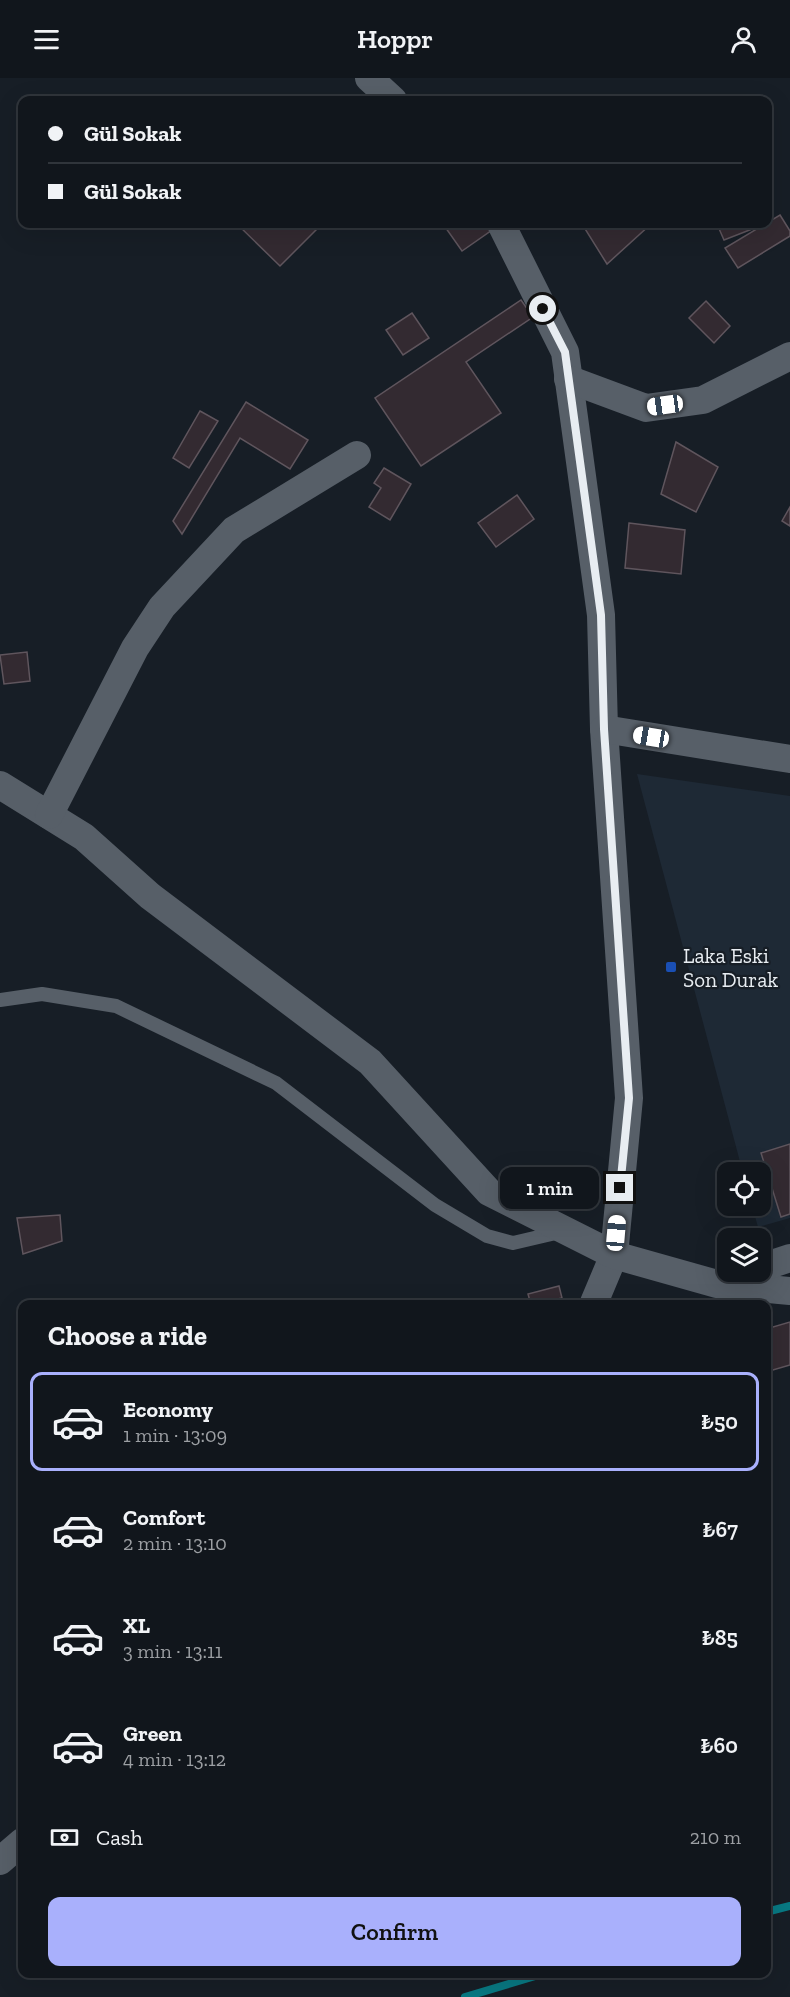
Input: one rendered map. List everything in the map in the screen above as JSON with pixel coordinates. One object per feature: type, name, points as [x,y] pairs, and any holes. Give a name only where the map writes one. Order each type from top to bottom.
[{"type":"street","points":[[369,78],[389,96]]},
{"type":"street","points":[[503,228],[565,352],[601,615],[604,729],[629,1098],[614,1256],[595,1300]]},
{"type":"street","points":[[568,379],[646,408],[703,400],[790,356]]},
{"type":"street","points":[[49,815],[135,648],[162,606],[234,530],[357,455]]},
{"type":"street","points":[[604,729],[790,759]]},
{"type":"street","points":[[0,785],[84,837],[150,896],[370,1062],[489,1192],[614,1256],[717,1284],[790,1291]]},
{"type":"street","points":[[771,1264],[790,1258]]},
{"type":"street","points":[[717,1284],[722,1282]]},
{"type":"street","points":[[0,1861],[18,1845]]},
{"type":"lane","points":[[0,1000],[42,994],[116,1006],[276,1083],[435,1205],[487,1236],[513,1243],[565,1230]]},
{"type":"shaded area","points":[[637,774],[790,796],[790,1218],[758,1227],[755,1216],[771,1216],[771,1162],[740,1162]]},
{"type":"building","points":[[780,215],[790,231],[790,236],[738,268],[725,248],[758,228],[772,228],[772,220]]},
{"type":"building","points":[[241,228],[318,228],[280,266]]},
{"type":"building","points":[[446,228],[490,228],[492,230],[462,251]]},
{"type":"building","points":[[584,228],[647,228],[607,264]]},
{"type":"building","points":[[719,228],[755,228],[724,240]]},
{"type":"building","points":[[521,300],[533,317],[466,362],[501,413],[421,466],[375,398]]},
{"type":"building","points":[[706,301],[730,326],[714,343],[689,318]]},
{"type":"building","points":[[412,313],[429,338],[403,355],[386,330]]},
{"type":"building","points":[[246,402],[308,440],[290,469],[240,438],[182,534],[173,521]]},
{"type":"building","points":[[200,411],[218,421],[189,468],[173,458]]},
{"type":"building","points":[[676,442],[718,467],[696,512],[661,494]]},
{"type":"building","points":[[384,468],[411,484],[390,520],[369,507],[381,488],[374,483]]},
{"type":"building","points":[[517,495],[534,519],[496,547],[478,523]]},
{"type":"building","points":[[790,507],[790,526],[782,521]]},
{"type":"building","points":[[629,523],[685,530],[681,574],[625,568]]},
{"type":"building","points":[[27,652],[30,681],[4,684],[0,655]]},
{"type":"building","points":[[790,1144],[790,1214],[781,1217],[771,1185],[771,1162],[764,1162],[761,1153]]},
{"type":"building","points":[[60,1215],[62,1241],[23,1254],[17,1218]]},
{"type":"building","points":[[559,1286],[562,1298],[530,1300],[528,1294]]},
{"type":"building","points":[[790,1322],[790,1365],[771,1371],[771,1328]]},
{"type":"waterway","points":[[771,1911],[790,1906]]},
{"type":"waterway","points":[[465,1997],[529,1978]]},
{"type":"place","name":"Laka Eski Son Durak","points":[[671,967]]},
{"type":"route","points":[[543,309],[565,352],[601,615],[604,729],[629,1098],[620,1188]]}]
